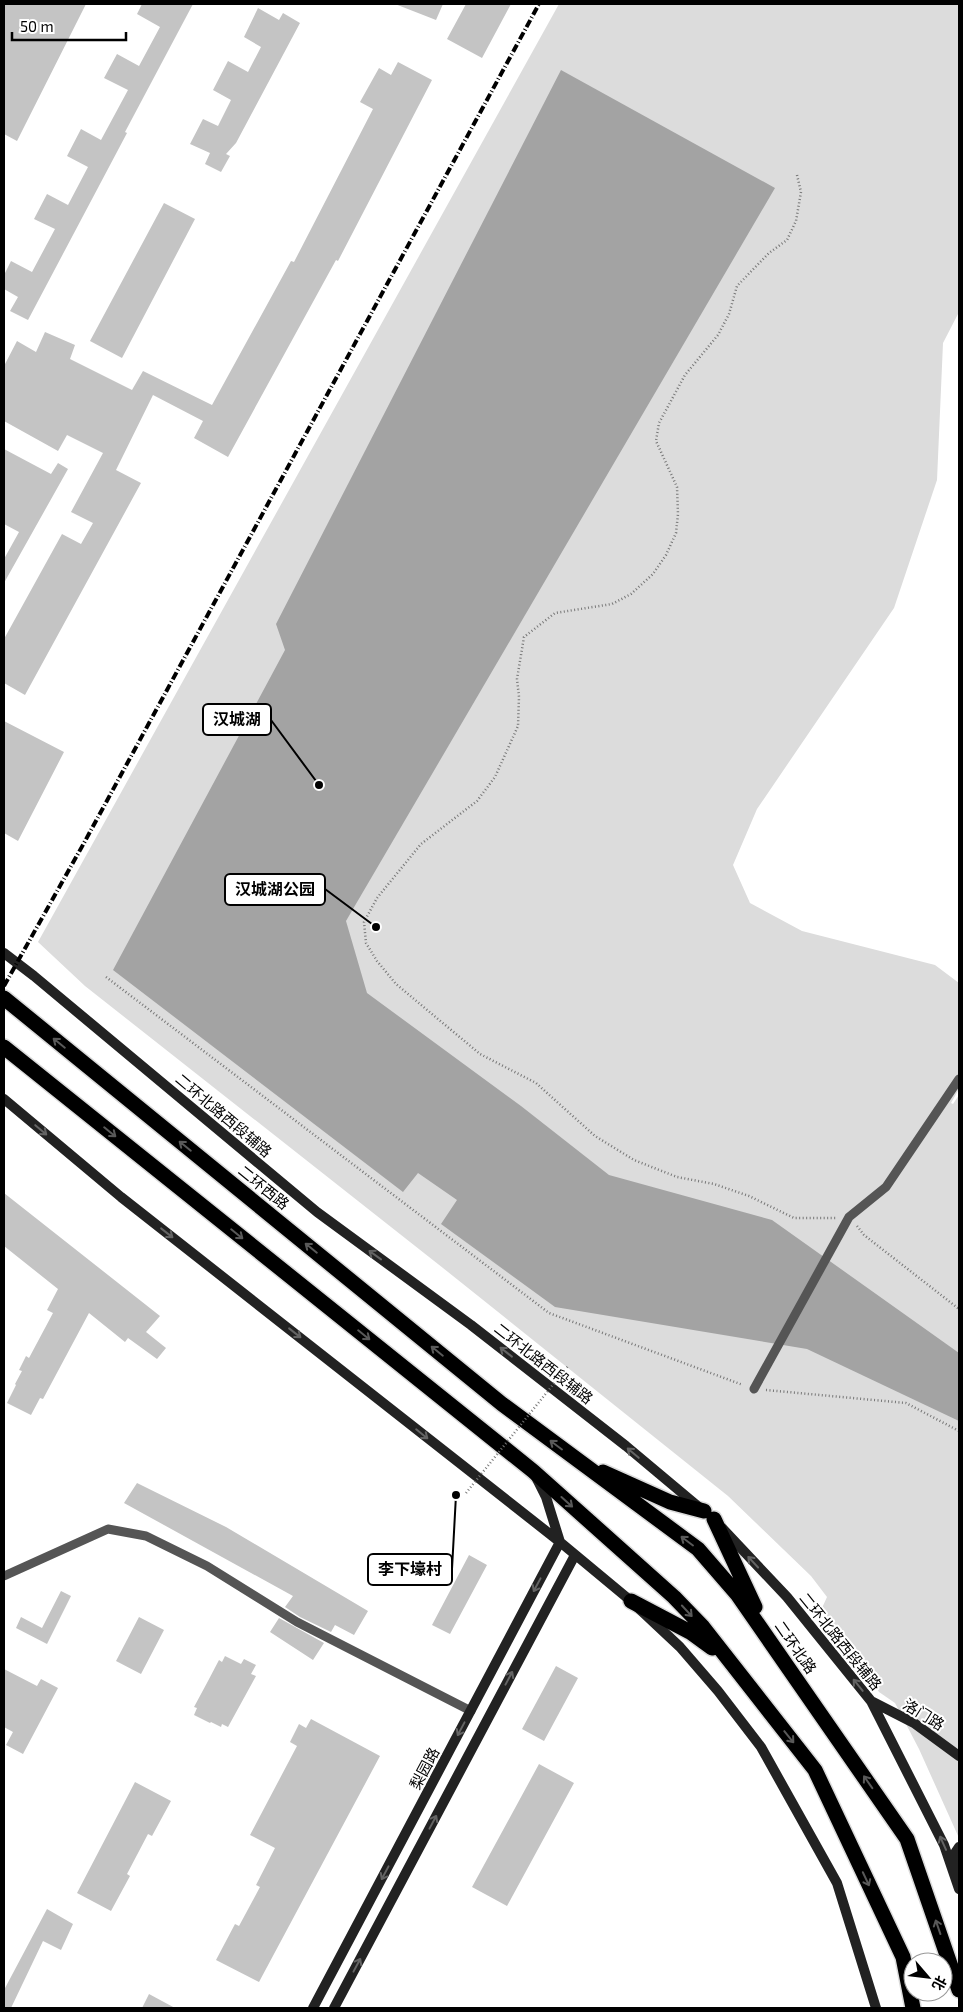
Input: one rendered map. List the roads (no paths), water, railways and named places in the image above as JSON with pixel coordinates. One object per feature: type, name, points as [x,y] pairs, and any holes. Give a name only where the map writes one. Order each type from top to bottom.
[{"type":"highway","name":"二环西路","points":[[4,998],[502,1404]]},
{"type":"highway","points":[[4,1047],[533,1472],[674,1597],[703,1627],[815,1770],[903,1957],[913,2008]]},
{"type":"highway","name":"二环北路","points":[[502,1404],[698,1549],[715,1566],[737,1594],[907,1839],[959,1990]]},
{"type":"highway","points":[[581,1464],[670,1502],[709,1515],[773,1645]]},
{"type":"highway","points":[[631,1601],[690,1632],[728,1661]]},
{"type":"main road","name":"二环北路西段辅路","points":[[4,953],[317,1212],[471,1325],[626,1446],[709,1515],[787,1597],[871,1701],[944,1844],[959,1889]]},
{"type":"main road","points":[[4,1099],[121,1197],[560,1542],[631,1601],[680,1647],[762,1747],[837,1884],[876,2008]]},
{"type":"main road","points":[[533,1472],[546,1497],[560,1542]]},
{"type":"main road","name":"梨园路","points":[[313,2008],[560,1542]]},
{"type":"main road","points":[[334,2008],[575,1555]]},
{"type":"main road","name":"洛门路","points":[[871,1701],[914,1724],[959,1756]]},
{"type":"main road","points":[[954,1875],[955,1853],[959,1847]]},
{"type":"lane","points":[[754,1389],[850,1217],[886,1187],[959,1078]]},
{"type":"lane","points":[[4,1576],[108,1529],[146,1536],[207,1566],[297,1622],[471,1711]]},
{"type":"railway","points":[[4,986],[84,843],[539,4]]},
{"type":"place","name":"汉城湖","points":[[319,785]]},
{"type":"place","name":"汉城湖公园","points":[[376,927]]},
{"type":"place","name":"李下壕村","points":[[456,1495]]}]
